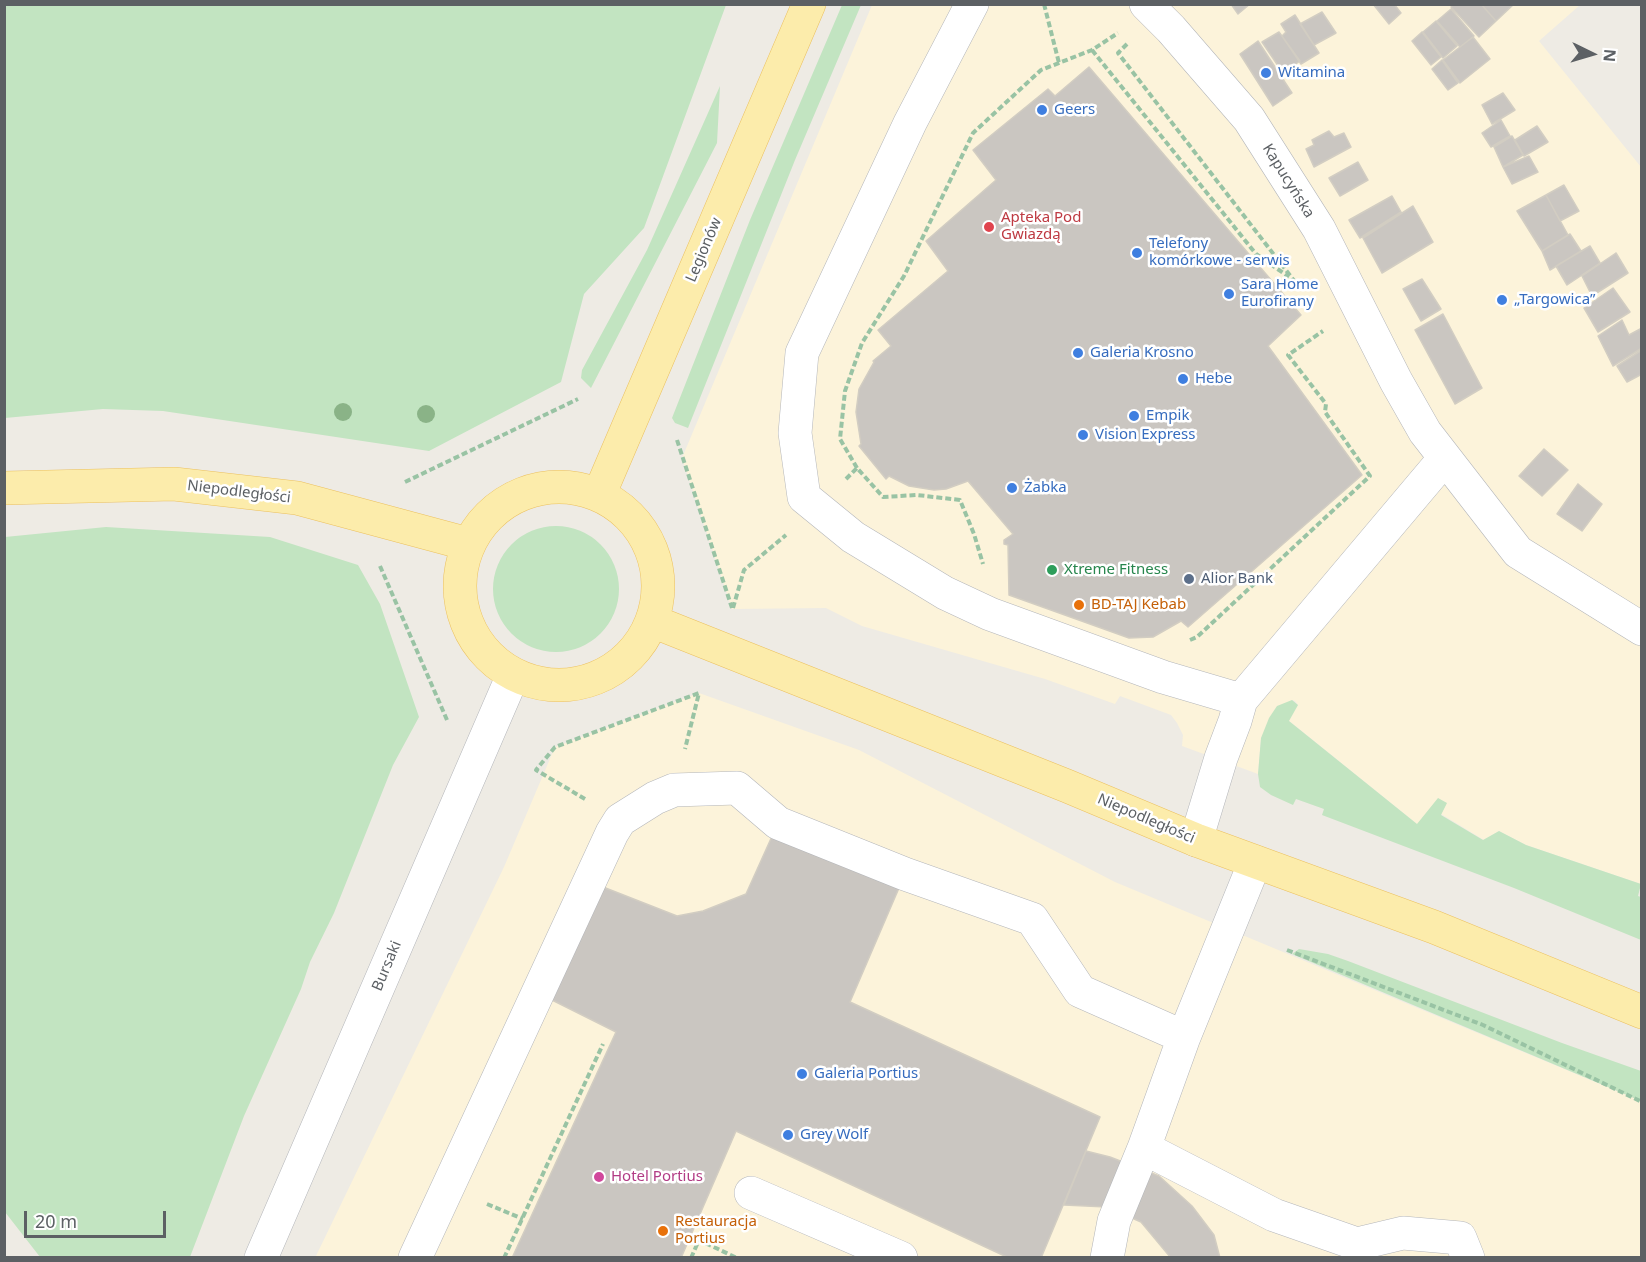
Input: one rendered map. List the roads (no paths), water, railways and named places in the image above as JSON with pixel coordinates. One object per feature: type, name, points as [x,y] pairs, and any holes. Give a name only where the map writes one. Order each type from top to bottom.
[{"type":"main road","name":"Legionów","points":[[599,495],[809,4]]},
{"type":"main road","name":"Niepodległości","points":[[4,489],[174,484],[297,498],[468,544]]},
{"type":"main road","points":[[557,487],[574,488],[599,495],[624,511],[643,534],[655,561],[658,591],[652,621],[635,650],[610,671],[579,684],[546,685],[513,675],[489,658],[471,633],[461,604],[460,573],[468,544],[482,522],[501,505],[524,493],[557,487]]},
{"type":"main road","name":"Niepodległości","points":[[652,621],[1196,840],[1434,927],[1641,1012]]},
{"type":"street","points":[[972,4],[910,123],[802,353],[795,433],[804,497],[854,537],[945,592],[990,614],[1163,677],[1240,700]]},
{"type":"street","name":"Kapucyńska","points":[[1146,4],[1171,29],[1249,119],[1319,229],[1396,381],[1425,432],[1518,552],[1641,629]]},
{"type":"street","points":[[1196,840],[1221,758],[1236,721],[1240,700],[1445,458]]},
{"type":"street","name":"Bursaki","points":[[261,1257],[513,675]]},
{"type":"street","points":[[415,1257],[604,849],[620,820],[655,798],[674,790],[737,788],[778,823],[905,874],[1032,920],[1080,991],[1184,1037]]},
{"type":"street","points":[[1107,1257],[1114,1221],[1144,1148],[1184,1037],[1255,862]]},
{"type":"street","points":[[1144,1148],[1275,1215],[1357,1244],[1403,1233],[1460,1238],[1468,1257]]},
{"type":"street","points":[[751,1193],[901,1257]]},
{"type":"place","name":"Witamina","points":[[1266,73]]},
{"type":"place","name":"Geers","points":[[1042,110]]},
{"type":"place","name":"Apteka Pod Gwiazdą","points":[[989,227]]},
{"type":"place","name":"Telefony komórkowe - serwis","points":[[1137,253]]},
{"type":"place","name":"Sara Home Eurofirany","points":[[1229,294]]},
{"type":"place","name":"„Targowica”","points":[[1502,300]]},
{"type":"place","name":"Galeria Krosno","points":[[1078,353]]},
{"type":"place","name":"Hebe","points":[[1183,379]]},
{"type":"place","name":"Empik","points":[[1134,416]]},
{"type":"place","name":"Vision Express","points":[[1083,435]]},
{"type":"place","name":"Żabka","points":[[1012,488]]},
{"type":"place","name":"Xtreme Fitness","points":[[1052,570]]},
{"type":"place","name":"Alior Bank","points":[[1189,579]]},
{"type":"place","name":"BD-TAJ Kebab","points":[[1079,605]]},
{"type":"place","name":"Galeria Portius","points":[[802,1074]]},
{"type":"place","name":"Grey Wolf","points":[[788,1135]]},
{"type":"place","name":"Hotel Portius","points":[[599,1177]]},
{"type":"place","name":"Restauracja Portius","points":[[663,1231]]}]
